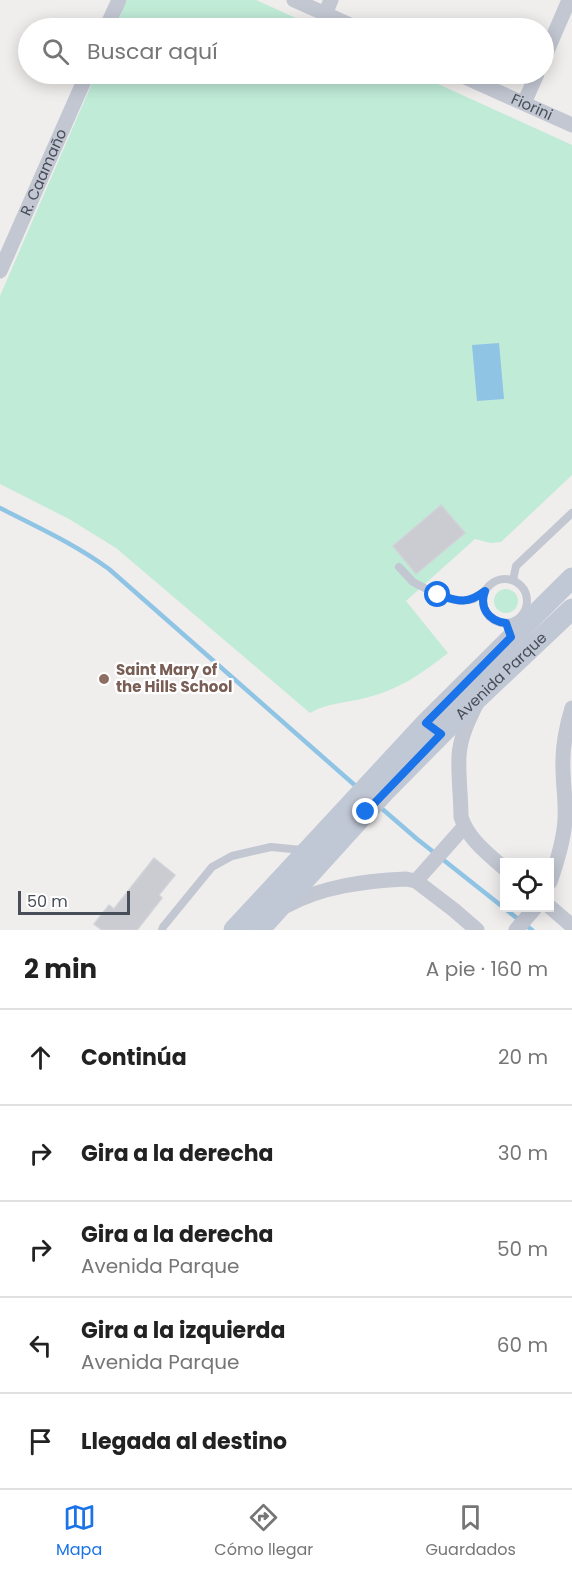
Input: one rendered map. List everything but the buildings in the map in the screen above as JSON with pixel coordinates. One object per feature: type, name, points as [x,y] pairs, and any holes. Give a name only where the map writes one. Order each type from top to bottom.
[{"type":"street","points":[[111,18],[119,0]]},
{"type":"street","points":[[294,0],[328,7],[343,18]]},
{"type":"street","points":[[554,33],[569,0]]},
{"type":"street","name":"R. Caamaño","points":[[0,271],[83,84]]},
{"type":"street","name":"Fiorini","points":[[481,84],[572,125]]},
{"type":"street","points":[[524,103],[533,84]]},
{"type":"street","name":"Avenida Parque","points":[[234,930],[312,859],[434,729],[508,630],[550,600],[572,578]]},
{"type":"street","name":"Avenida Parque","points":[[434,729],[488,688],[572,609]]},
{"type":"street","points":[[488,688],[477,703],[469,720],[459,755],[461,817],[469,835],[500,864]]},
{"type":"street","points":[[554,867],[565,818],[563,747],[565,730],[572,708]]},
{"type":"street","points":[[434,729],[459,755]]},
{"type":"street","points":[[416,881],[464,827]]},
{"type":"street","points":[[312,859],[333,887]]},
{"type":"street","name":"Avenida Parque","points":[[260,930],[312,859]]},
{"type":"street","points":[[275,912],[303,897],[333,887],[406,879],[416,881],[477,930]]},
{"type":"street","points":[[554,911],[572,926]]},
{"type":"street","points":[[516,930],[531,912]]},
{"type":"lane","points":[[513,580],[516,566],[572,513]]},
{"type":"lane","points":[[399,567],[413,582],[438,595],[459,601],[474,599],[494,581],[506,578],[513,580],[524,590],[527,604],[524,612],[513,621],[508,630],[493,620],[484,610],[485,591]]},
{"type":"lane","points":[[527,597],[550,600]]},
{"type":"lane","points":[[162,930],[212,867],[232,856],[271,847],[312,859]]},
{"type":"green space","points":[[127,0],[256,0],[296,18],[119,18]]},
{"type":"green space","points":[[92,84],[438,84],[572,145],[572,475],[501,542],[491,543],[475,539],[406,601],[448,653],[419,675],[399,686],[358,700],[329,705],[310,713],[116,548],[69,519],[0,484],[0,296]]},
{"type":"green space","points":[[506,589],[514,593],[518,601],[514,609],[506,613],[498,609],[494,601],[498,593]]},
{"type":"water","points":[[499,343],[504,399],[477,401],[472,345]]},
{"type":"waterway","points":[[0,508],[69,544],[109,569],[358,788]]},
{"type":"waterway","points":[[380,807],[532,930]]},
{"type":"place","name":"Saint Mary of the Hills School","points":[[104,679]]},
{"type":"route","points":[[366,812],[441,734],[426,723],[511,637],[506,623],[493,620],[484,610],[485,591],[474,599],[459,601],[438,595]]}]
